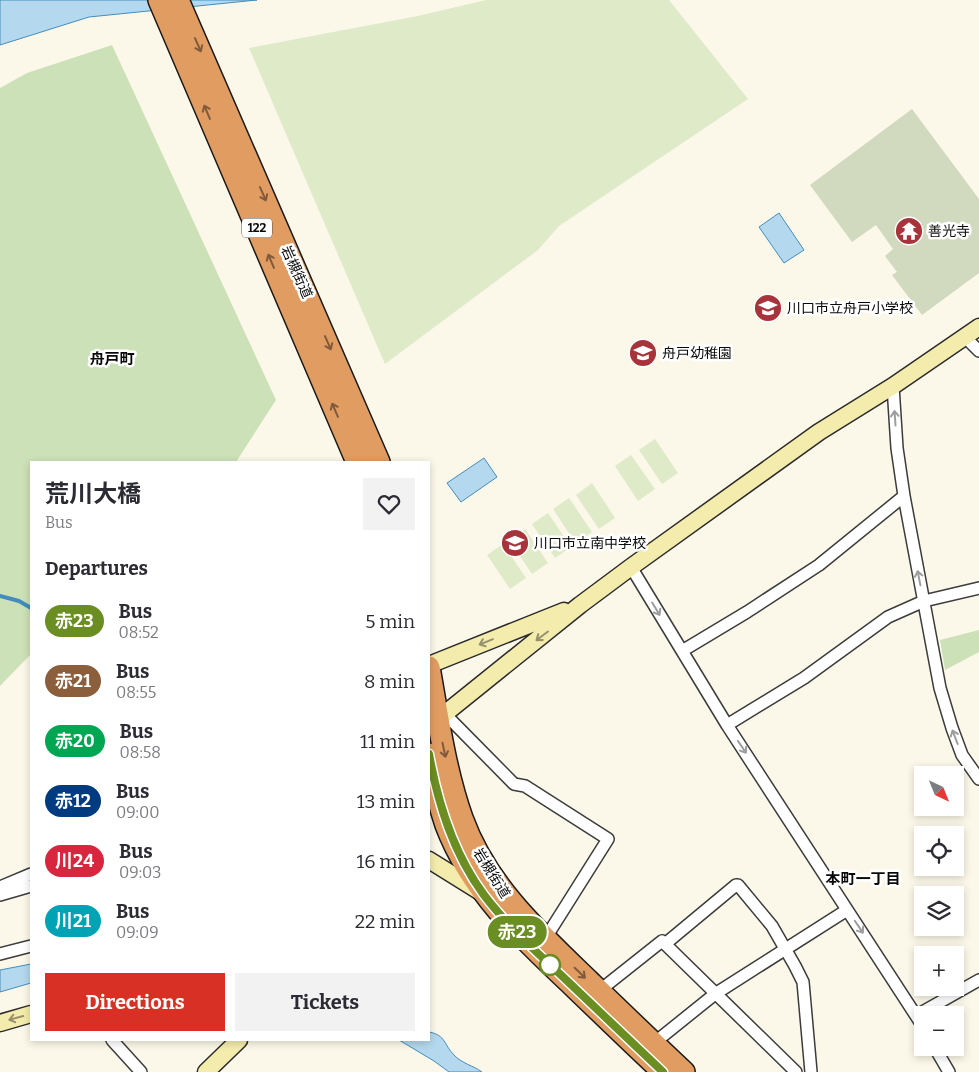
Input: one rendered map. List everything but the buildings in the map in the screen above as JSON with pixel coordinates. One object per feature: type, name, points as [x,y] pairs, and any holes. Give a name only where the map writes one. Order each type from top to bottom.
[{"type":"highway","name":"岩槻街道","points":[[159,0],[366,457]]},
{"type":"highway","name":"岩槻街道","points":[[178,0],[366,457]]},
{"type":"highway","name":"岩槻街道","points":[[430,671],[451,782],[462,819],[492,876],[509,900],[546,940],[684,1072]]},
{"type":"highway","name":"岩槻街道","points":[[430,759],[446,825],[463,860],[484,894],[518,933],[663,1072]]},
{"type":"street","points":[[546,940],[608,839],[524,786],[514,784],[444,715],[580,605],[631,567],[819,432],[893,386],[979,327]]},
{"type":"street","points":[[965,337],[979,351]]},
{"type":"street","points":[[893,386],[897,448],[904,496],[940,688],[962,755],[979,779]]},
{"type":"street","points":[[682,651],[747,612],[819,565],[904,496]]},
{"type":"street","points":[[631,567],[727,725],[914,1011]]},
{"type":"street","points":[[727,725],[804,678],[888,617],[924,601],[979,588]]},
{"type":"street","points":[[430,666],[580,605]]},
{"type":"street","points":[[430,861],[484,894]]},
{"type":"street","points":[[0,887],[30,874]]},
{"type":"street","points":[[665,944],[738,885],[772,926],[803,982],[811,1072]]},
{"type":"street","points":[[0,896],[30,886]]},
{"type":"street","points":[[654,1043],[715,994],[847,910]]},
{"type":"street","points":[[599,990],[662,941],[796,1072]]},
{"type":"street","points":[[0,954],[30,946]]},
{"type":"street","points":[[941,1006],[979,980]]},
{"type":"street","points":[[0,1023],[30,1014]]},
{"type":"street","points":[[113,1041],[141,1072]]},
{"type":"street","points":[[206,1072],[239,1041]]},
{"type":"street","points":[[940,1056],[949,1072]]},
{"type":"green space","points":[[486,0],[669,0],[748,99],[559,226],[538,250],[385,364],[249,48],[418,16]]},
{"type":"green space","points":[[112,45],[276,400],[237,461],[30,461],[30,655],[0,686],[0,88],[27,73]]},
{"type":"green space","name":"善光寺","points":[[912,109],[979,199],[979,273],[922,315],[892,275],[897,272],[885,256],[893,249],[876,225],[852,242],[810,185]]},
{"type":"green space","points":[[655,439],[678,473],[662,484],[639,450]]},
{"type":"green space","points":[[631,455],[655,489],[638,501],[615,466]]},
{"type":"green space","points":[[592,483],[615,518],[599,529],[576,495]]},
{"type":"green space","points":[[569,498],[592,532],[576,544],[553,509]]},
{"type":"green space","points":[[548,513],[571,547],[555,558],[532,524]]},
{"type":"green space","points":[[525,529],[548,563],[532,574],[509,540]]},
{"type":"green space","points":[[503,544],[526,578],[510,589],[487,555]]},
{"type":"green space","points":[[979,630],[979,652],[945,670],[940,640]]},
{"type":"water","points":[[0,0],[257,0],[89,17],[0,45]]},
{"type":"water","points":[[779,213],[804,250],[784,263],[759,227]]},
{"type":"water","points":[[484,458],[497,477],[461,502],[447,483]]},
{"type":"water","points":[[30,964],[30,983],[0,992],[0,970]]},
{"type":"water","points":[[430,1032],[435,1033],[442,1038],[457,1058],[482,1072],[449,1072],[401,1041],[430,1041]]},
{"type":"waterway","points":[[0,596],[19,601],[30,607]]},
{"type":"bus line","name":"赤23","points":[[430,759],[446,825],[463,860],[484,894],[537,953],[663,1072]]},
{"type":"place","name":"善光寺","points":[[909,231]]},
{"type":"place","name":"川口市立舟戸小学校","points":[[768,308]]},
{"type":"place","name":"舟戸幼稚園","points":[[643,353]]},
{"type":"place","name":"川口市立南中学校","points":[[515,543]]},
{"type":"district","name":"舟戸町","points":[[112,359]]},
{"type":"district","name":"本町一丁目","points":[[863,879]]}]
